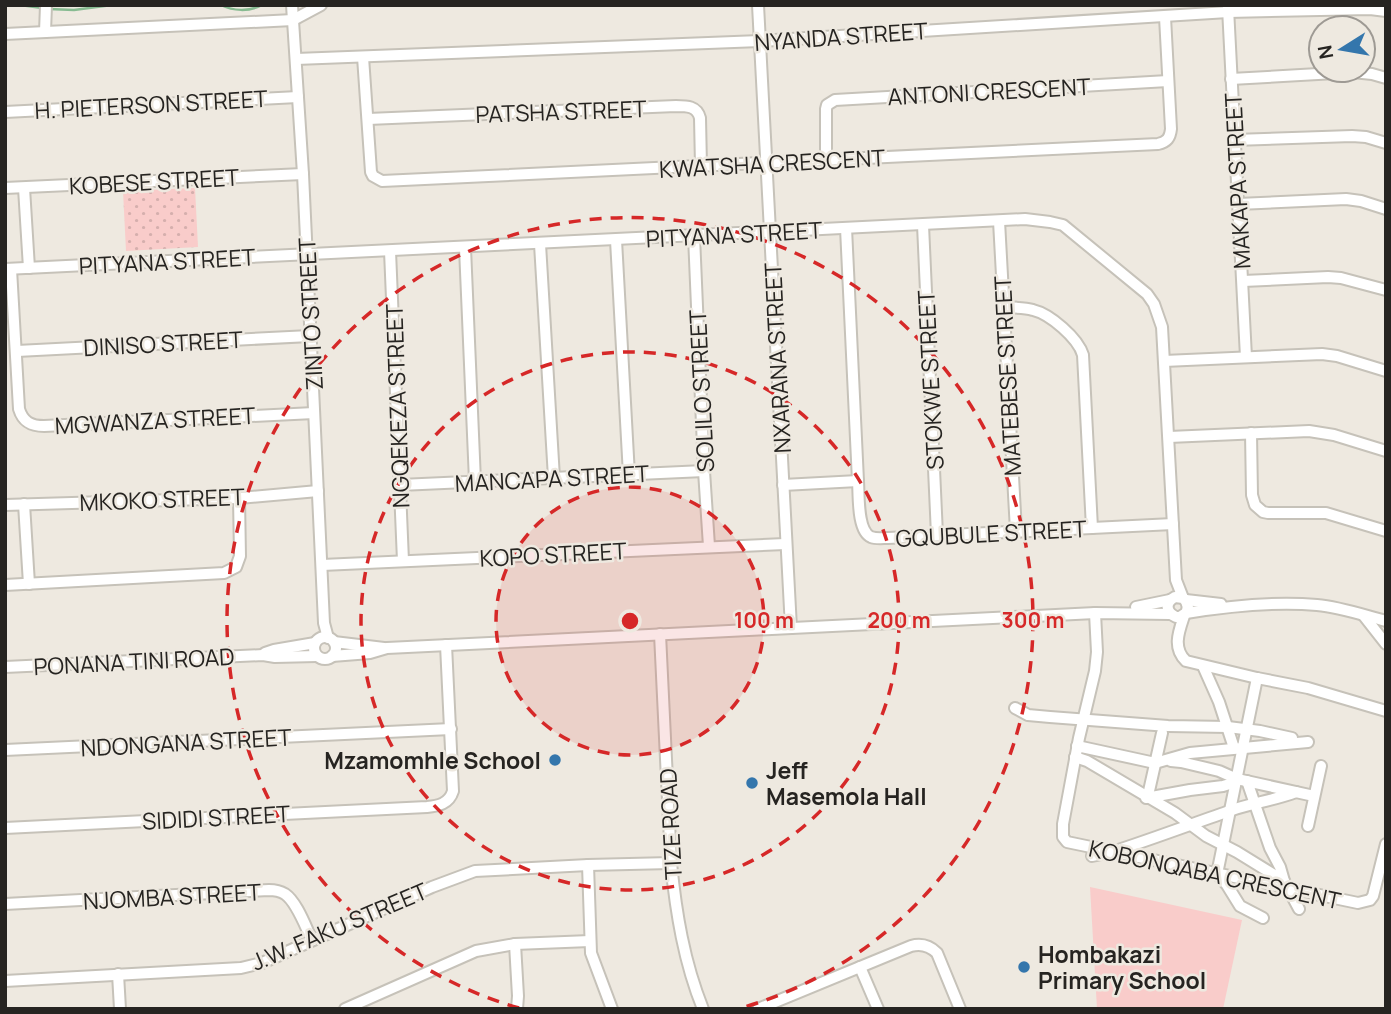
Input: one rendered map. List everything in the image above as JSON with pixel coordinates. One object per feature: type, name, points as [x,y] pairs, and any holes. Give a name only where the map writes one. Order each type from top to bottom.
[{"type":"street","points":[[46,5],[46,32]]},
{"type":"street","name":"ZINTO STREET","points":[[292,5],[303,174],[325,640]]},
{"type":"street","points":[[5,34],[293,20],[321,5]]},
{"type":"street","name":"NXARANA STREET","points":[[758,5],[791,628]]},
{"type":"street","name":"NYANDA STREET","points":[[296,59],[760,41],[1165,17],[1228,9],[1386,11]]},
{"type":"street","name":"MAKAPA STREET","points":[[1228,9],[1246,357]]},
{"type":"street","name":"KWATSHA CRESCENT","points":[[363,57],[371,172],[382,181],[767,164],[1165,142],[1170,135],[1165,17]]},
{"type":"street","points":[[1231,79],[1353,72],[1386,78]]},
{"type":"street","name":"ANTONI CRESCENT","points":[[826,160],[827,105],[838,99],[1168,81]]},
{"type":"street","name":"H. PIETERSON STREET","points":[[5,112],[298,97]]},
{"type":"street","name":"PATSHA STREET","points":[[368,119],[691,107],[699,113],[700,118],[701,166]]},
{"type":"street","points":[[1234,140],[1352,136],[1386,143]]},
{"type":"street","name":"KOBESE STREET","points":[[5,188],[303,174]]},
{"type":"street","points":[[24,188],[29,268]]},
{"type":"street","points":[[1238,204],[1346,199],[1386,209]]},
{"type":"street","name":"PITYANA STREET","points":[[8,269],[1038,219],[1062,225],[1139,287],[1158,313],[1162,327],[1177,599]]},
{"type":"street","name":"MATEBESE STREET","points":[[999,221],[1016,531]]},
{"type":"street","name":"STOKWE STREET","points":[[923,225],[937,535]]},
{"type":"street","name":"GQUBULE STREET","points":[[846,228],[860,517],[866,534],[877,538],[1173,524]]},
{"type":"street","name":"SOLILO STREET","points":[[694,236],[709,546]]},
{"type":"street","points":[[616,240],[629,475]]},
{"type":"street","points":[[540,244],[554,478]]},
{"type":"street","points":[[465,248],[475,481]]},
{"type":"street","name":"NGQEKEZA STREET","points":[[390,251],[403,561]]},
{"type":"street","name":"MGWANZA STREET","points":[[8,269],[17,351],[19,410],[25,421],[37,426],[314,412]]},
{"type":"street","points":[[1242,281],[1328,277],[1386,290]]},
{"type":"street","points":[[1004,307],[1042,313],[1080,347],[1083,355],[1092,528]]},
{"type":"street","name":"DINISO STREET","points":[[17,351],[310,336]]},
{"type":"street","points":[[1164,361],[1330,355],[1386,371]]},
{"type":"street","points":[[1169,437],[1321,432],[1386,451]]},
{"type":"street","points":[[1251,433],[1252,495],[1258,508],[1268,513],[1326,513],[1386,531]]},
{"type":"street","name":"MANCAPA STREET","points":[[400,485],[704,471]]},
{"type":"street","points":[[783,485],[858,481]]},
{"type":"street","name":"MKOKO STREET","points":[[5,505],[239,498],[318,491]]},
{"type":"street","points":[[5,585],[224,573],[236,567],[240,556],[239,498]]},
{"type":"street","points":[[24,504],[29,584]]},
{"type":"street","name":"KOPO STREET","points":[[321,565],[785,544]]},
{"type":"street","points":[[1177,599],[1188,607],[1178,614],[1167,607],[1177,599]]},
{"type":"street","name":"PONANA TINI ROAD","points":[[1113,612],[1177,599],[1236,606]]},
{"type":"street","name":"PONANA TINI ROAD","points":[[332,656],[446,645],[1113,612],[1178,614],[1236,606],[1282,604],[1317,605],[1386,621]]},
{"type":"street","name":"KOBONQABA CRESCENT","points":[[1095,613],[1096,660],[1063,824],[1063,837],[1067,842],[1217,874],[1286,885],[1353,902],[1370,900],[1376,891],[1386,844]]},
{"type":"street","points":[[1178,614],[1178,647],[1180,655],[1186,661],[1317,690],[1386,711]]},
{"type":"street","points":[[1363,615],[1386,644]]},
{"type":"street","name":"TIZE ROAD","points":[[660,634],[671,863],[677,917],[694,986],[703,1009]]},
{"type":"street","points":[[325,640],[336,649],[332,656],[323,659],[317,656],[314,648],[325,640]]},
{"type":"street","name":"PONANA TINI ROAD","points":[[263,654],[325,640],[387,649]]},
{"type":"street","points":[[446,645],[450,729]]},
{"type":"street","name":"PONANA TINI ROAD","points":[[5,667],[263,654],[275,657],[317,656]]},
{"type":"street","points":[[1203,666],[1238,748],[1240,781],[1230,811],[1217,874],[1240,906],[1263,918]]},
{"type":"street","points":[[1238,748],[1247,729],[1257,678]]},
{"type":"street","points":[[1015,708],[1028,715],[1168,726],[1228,727],[1292,738]]},
{"type":"street","name":"NDONGANA STREET","points":[[5,750],[450,729]]},
{"type":"street","name":"SIDIDI STREET","points":[[5,828],[426,807],[442,804],[452,797],[453,792],[450,729]]},
{"type":"street","points":[[1147,796],[1159,762],[1162,733]]},
{"type":"street","points":[[1159,762],[1190,753],[1308,742]]},
{"type":"street","points":[[1076,751],[1197,765],[1240,781],[1314,796]]},
{"type":"street","points":[[1076,751],[1087,761],[1175,813],[1206,836],[1286,885]]},
{"type":"street","points":[[1308,826],[1321,766]]},
{"type":"street","points":[[1147,796],[1240,781]]},
{"type":"street","points":[[1240,781],[1254,803],[1270,848],[1299,909]]},
{"type":"street","points":[[1092,856],[1112,852],[1254,803],[1296,792]]},
{"type":"street","name":"J.W. FAKU STREET","points":[[5,981],[241,968],[262,963],[465,874],[488,869],[671,863]]},
{"type":"street","points":[[588,865],[590,941],[594,964],[612,1009]]},
{"type":"street","name":"NJOMBA STREET","points":[[5,904],[278,891],[290,898],[312,940]]},
{"type":"street","points":[[345,1009],[476,951],[515,944],[590,941]]},
{"type":"street","points":[[515,944],[517,1009]]},
{"type":"street","points":[[758,1009],[911,946],[925,945],[937,954],[960,1009]]},
{"type":"street","points":[[860,967],[878,1009]]},
{"type":"street","points":[[118,974],[120,1009]]},
{"type":"street","points":[[789,996],[794,1009]]},
{"type":"shaded area","points":[[195,188],[198,247],[126,251],[123,191]]},
{"type":"shaded area","points":[[1090,887],[1242,920],[1223,1009],[1097,1009]]},
{"type":"waterway","points":[[20,5],[42,8]]},
{"type":"waterway","points":[[49,9],[74,10],[112,5]]},
{"type":"waterway","points":[[221,5],[241,10],[262,5]]},
{"type":"place","name":"Mzamomhle School","points":[[555,760]]},
{"type":"place","name":"Jeff Masemola Hall","points":[[752,783]]},
{"type":"place","name":"Hombakazi Primary School","points":[[1024,967]]}]
